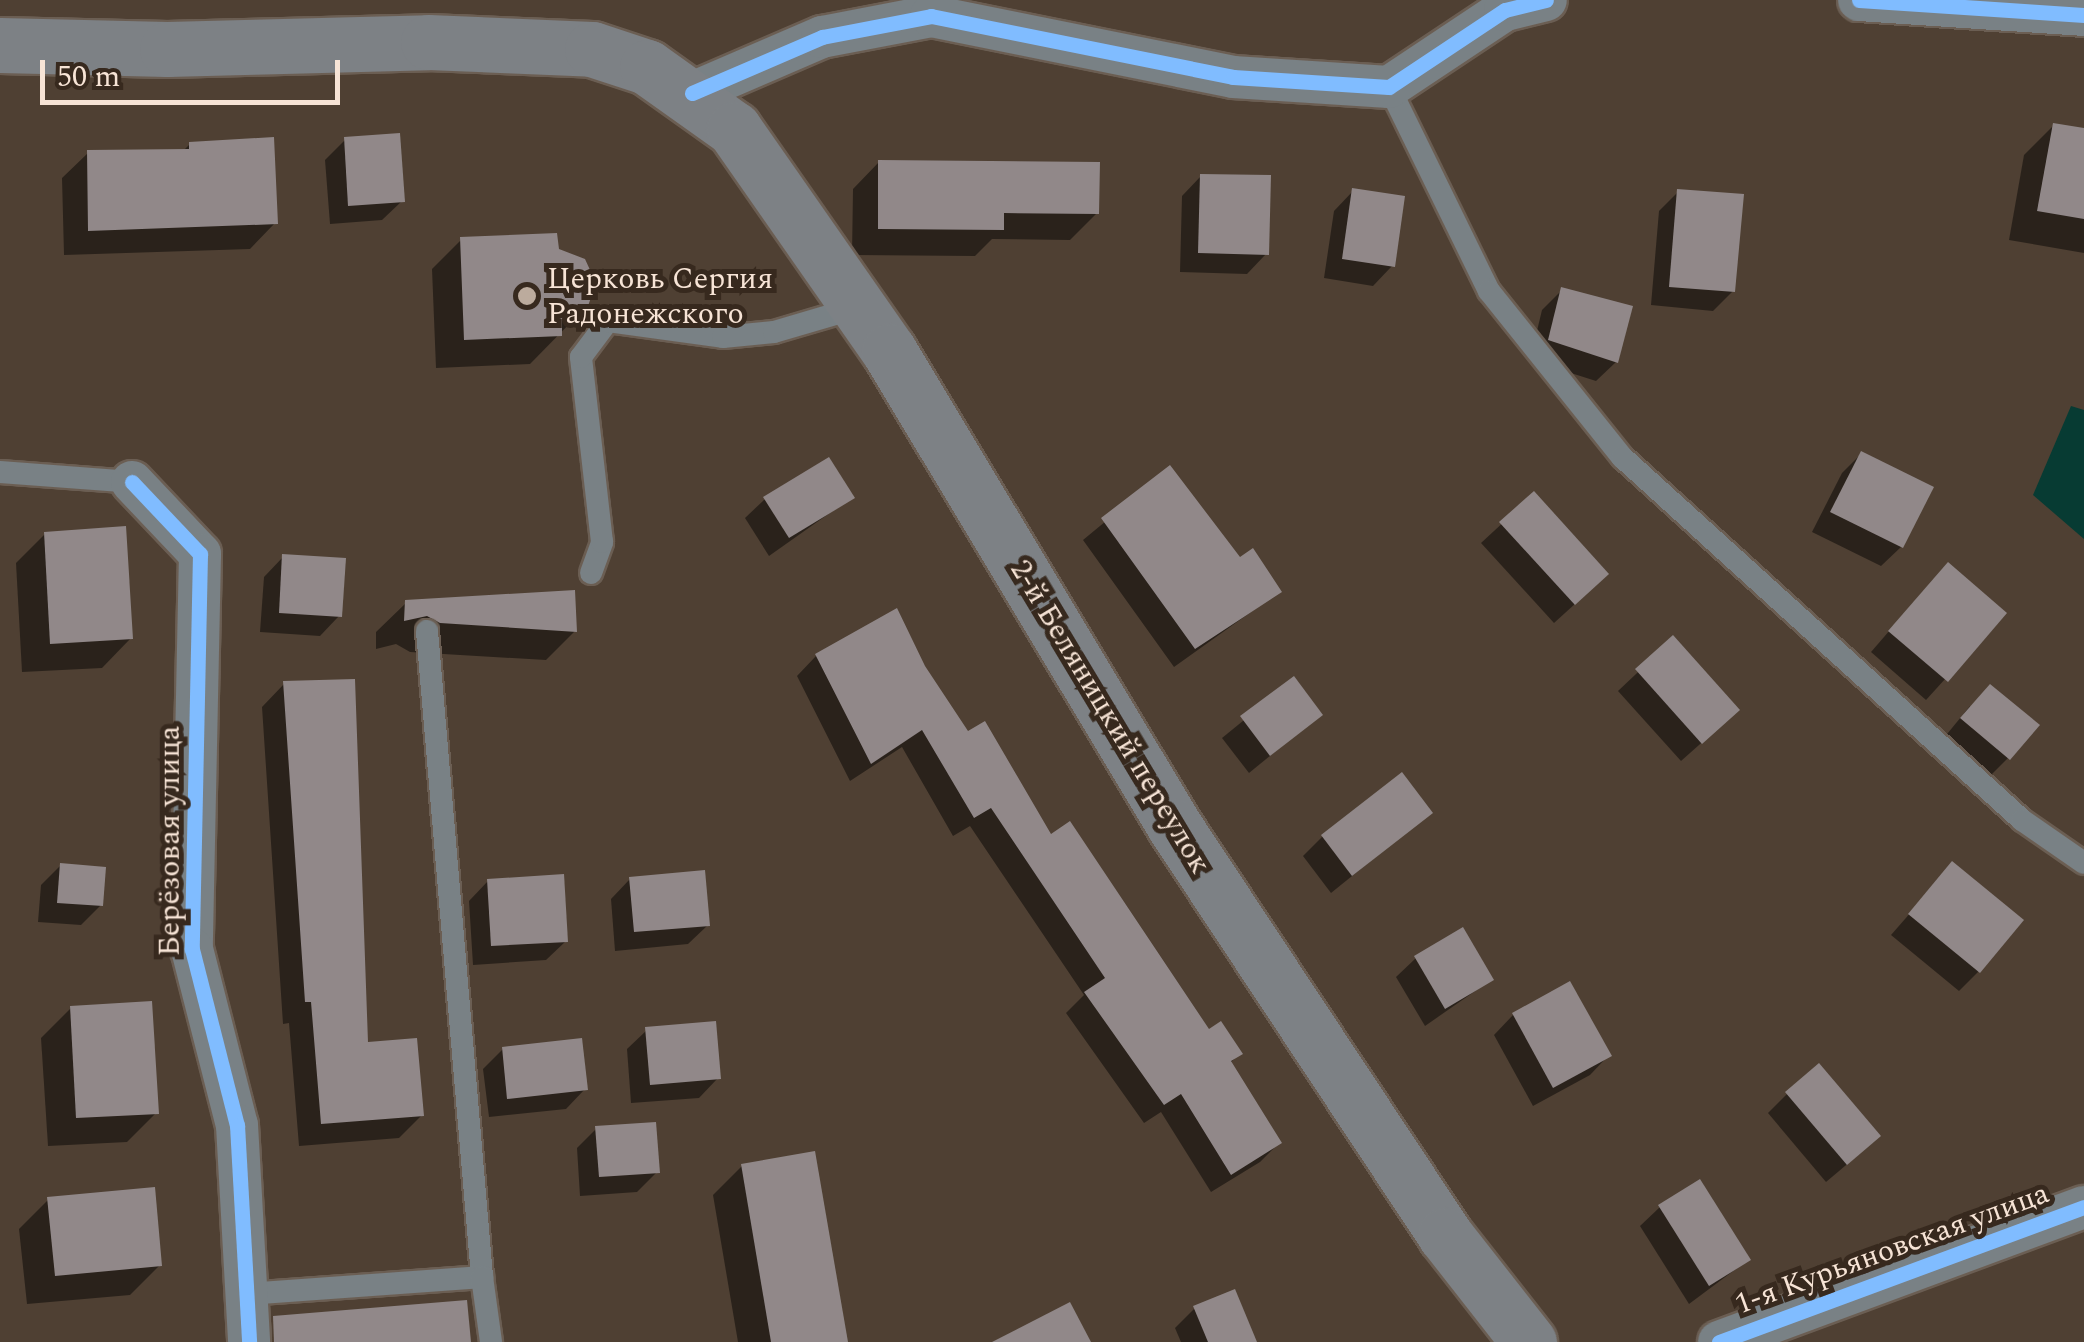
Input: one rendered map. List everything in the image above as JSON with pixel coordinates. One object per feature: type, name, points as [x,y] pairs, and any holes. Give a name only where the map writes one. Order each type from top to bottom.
[{"type":"main road","name":"2-й Беляницкий переулок","points":[[0,45],[166,49],[514,42],[592,49],[647,67],[692,93],[734,129],[859,308],[1175,827],[1445,1235],[1530,1342]]},
{"type":"street","points":[[692,93],[822,37],[931,16],[1233,76],[1389,87],[1505,10],[1546,0]]},
{"type":"street","points":[[1859,0],[2084,15]]},
{"type":"street","name":"Берёзовая улица","points":[[132,482],[200,554],[192,949],[237,1125],[249,1342]]},
{"type":"street","name":"1-я Курьяновская улица","points":[[1719,1342],[2084,1207]]},
{"type":"lane","points":[[1389,87],[1488,292],[1622,457],[2022,820],[2084,863]]},
{"type":"lane","points":[[591,573],[602,542],[581,357],[608,321],[723,337],[774,332],[859,308]]},
{"type":"lane","name":"Берёзовая улица","points":[[0,472],[132,482]]},
{"type":"lane","points":[[427,631],[482,1277],[491,1342]]},
{"type":"lane","points":[[246,1294],[482,1277]]},
{"type":"water","points":[[2071,406],[2084,410],[2084,539],[2033,495]]},
{"type":"building","points":[[2053,123],[2084,128],[2084,219],[2037,211]]},
{"type":"building","points":[[400,133],[405,202],[348,206],[344,137]]},
{"type":"building","points":[[274,137],[278,224],[88,231],[87,150],[189,149],[189,142]]},
{"type":"building","points":[[878,160],[1100,162],[1099,214],[1004,213],[1004,230],[878,229]]},
{"type":"building","points":[[1200,174],[1271,175],[1269,255],[1198,253]]},
{"type":"building","points":[[1352,188],[1405,196],[1395,267],[1342,259]]},
{"type":"building","points":[[1677,189],[1744,194],[1735,292],[1669,287]]},
{"type":"building","name":"Церковь Сергия Радонежского","points":[[557,233],[559,249],[585,259],[596,283],[587,309],[562,321],[562,336],[464,340],[460,237]]},
{"type":"building","points":[[1561,287],[1633,306],[1618,363],[1548,340]]},
{"type":"building","points":[[1861,451],[1934,487],[1903,548],[1830,512]]},
{"type":"building","points":[[829,457],[855,498],[789,538],[763,497]]},
{"type":"building","points":[[1170,465],[1240,557],[1253,548],[1282,592],[1195,649],[1101,518]]},
{"type":"building","points":[[1534,491],[1609,574],[1575,605],[1499,522]]},
{"type":"building","points":[[126,526],[133,639],[50,644],[44,532]]},
{"type":"building","points":[[282,554],[346,558],[342,617],[279,613]]},
{"type":"building","points":[[1948,562],[2007,613],[1948,682],[1888,631]]},
{"type":"building","points":[[575,590],[577,632],[440,623],[427,616],[404,621],[405,600]]},
{"type":"building","points":[[897,608],[925,666],[968,731],[985,721],[1051,834],[1070,821],[1209,1029],[1221,1021],[1243,1054],[1231,1061],[1282,1143],[1231,1175],[1181,1094],[1164,1105],[1084,992],[1105,978],[991,808],[974,818],[922,730],[871,764],[815,654]]},
{"type":"building","points":[[1673,635],[1740,710],[1702,744],[1635,669]]},
{"type":"building","points":[[1294,676],[1323,715],[1270,756],[1240,716]]},
{"type":"building","points":[[355,679],[368,1042],[417,1038],[424,1116],[321,1124],[311,1002],[305,1002],[283,681]]},
{"type":"building","points":[[1990,684],[2040,725],[2010,760],[1960,718]]},
{"type":"building","points":[[1402,772],[1433,813],[1352,876],[1321,835]]},
{"type":"building","points":[[1952,861],[2024,920],[1980,973],[1908,914]]},
{"type":"building","points":[[60,863],[106,867],[103,906],[57,903]]},
{"type":"building","points":[[705,870],[710,926],[634,932],[629,877]]},
{"type":"building","points":[[564,874],[568,942],[491,946],[487,879]]},
{"type":"building","points":[[1463,927],[1494,980],[1445,1009],[1414,956]]},
{"type":"building","points":[[1570,981],[1612,1056],[1553,1088],[1512,1013]]},
{"type":"building","points":[[152,1001],[159,1114],[76,1118],[70,1006]]},
{"type":"building","points":[[716,1021],[721,1079],[650,1085],[645,1027]]},
{"type":"building","points":[[582,1038],[588,1090],[507,1099],[502,1047]]},
{"type":"building","points":[[1819,1063],[1881,1136],[1847,1165],[1785,1092]]},
{"type":"building","points":[[656,1122],[660,1173],[599,1177],[595,1126]]},
{"type":"building","points":[[815,1151],[848,1342],[771,1342],[741,1164]]},
{"type":"building","points":[[1700,1179],[1751,1260],[1709,1286],[1658,1205]]},
{"type":"building","points":[[155,1187],[162,1266],[55,1276],[47,1197]]},
{"type":"building","points":[[1235,1289],[1257,1342],[1208,1342],[1193,1306]]},
{"type":"building","points":[[467,1300],[471,1342],[274,1342],[273,1316]]},
{"type":"building","points":[[1070,1302],[1091,1342],[992,1342]]},
{"type":"cycle path","points":[[692,93],[822,37],[931,16],[1233,77],[1389,87],[1505,10],[1546,0]]},
{"type":"cycle path","points":[[1859,0],[2084,15]]},
{"type":"cycle path","points":[[132,482],[200,554],[192,949],[237,1125],[249,1342]]},
{"type":"cycle path","points":[[1719,1342],[2084,1207]]},
{"type":"place","name":"Церковь Сергия Радонежского","points":[[527,296]]}]
